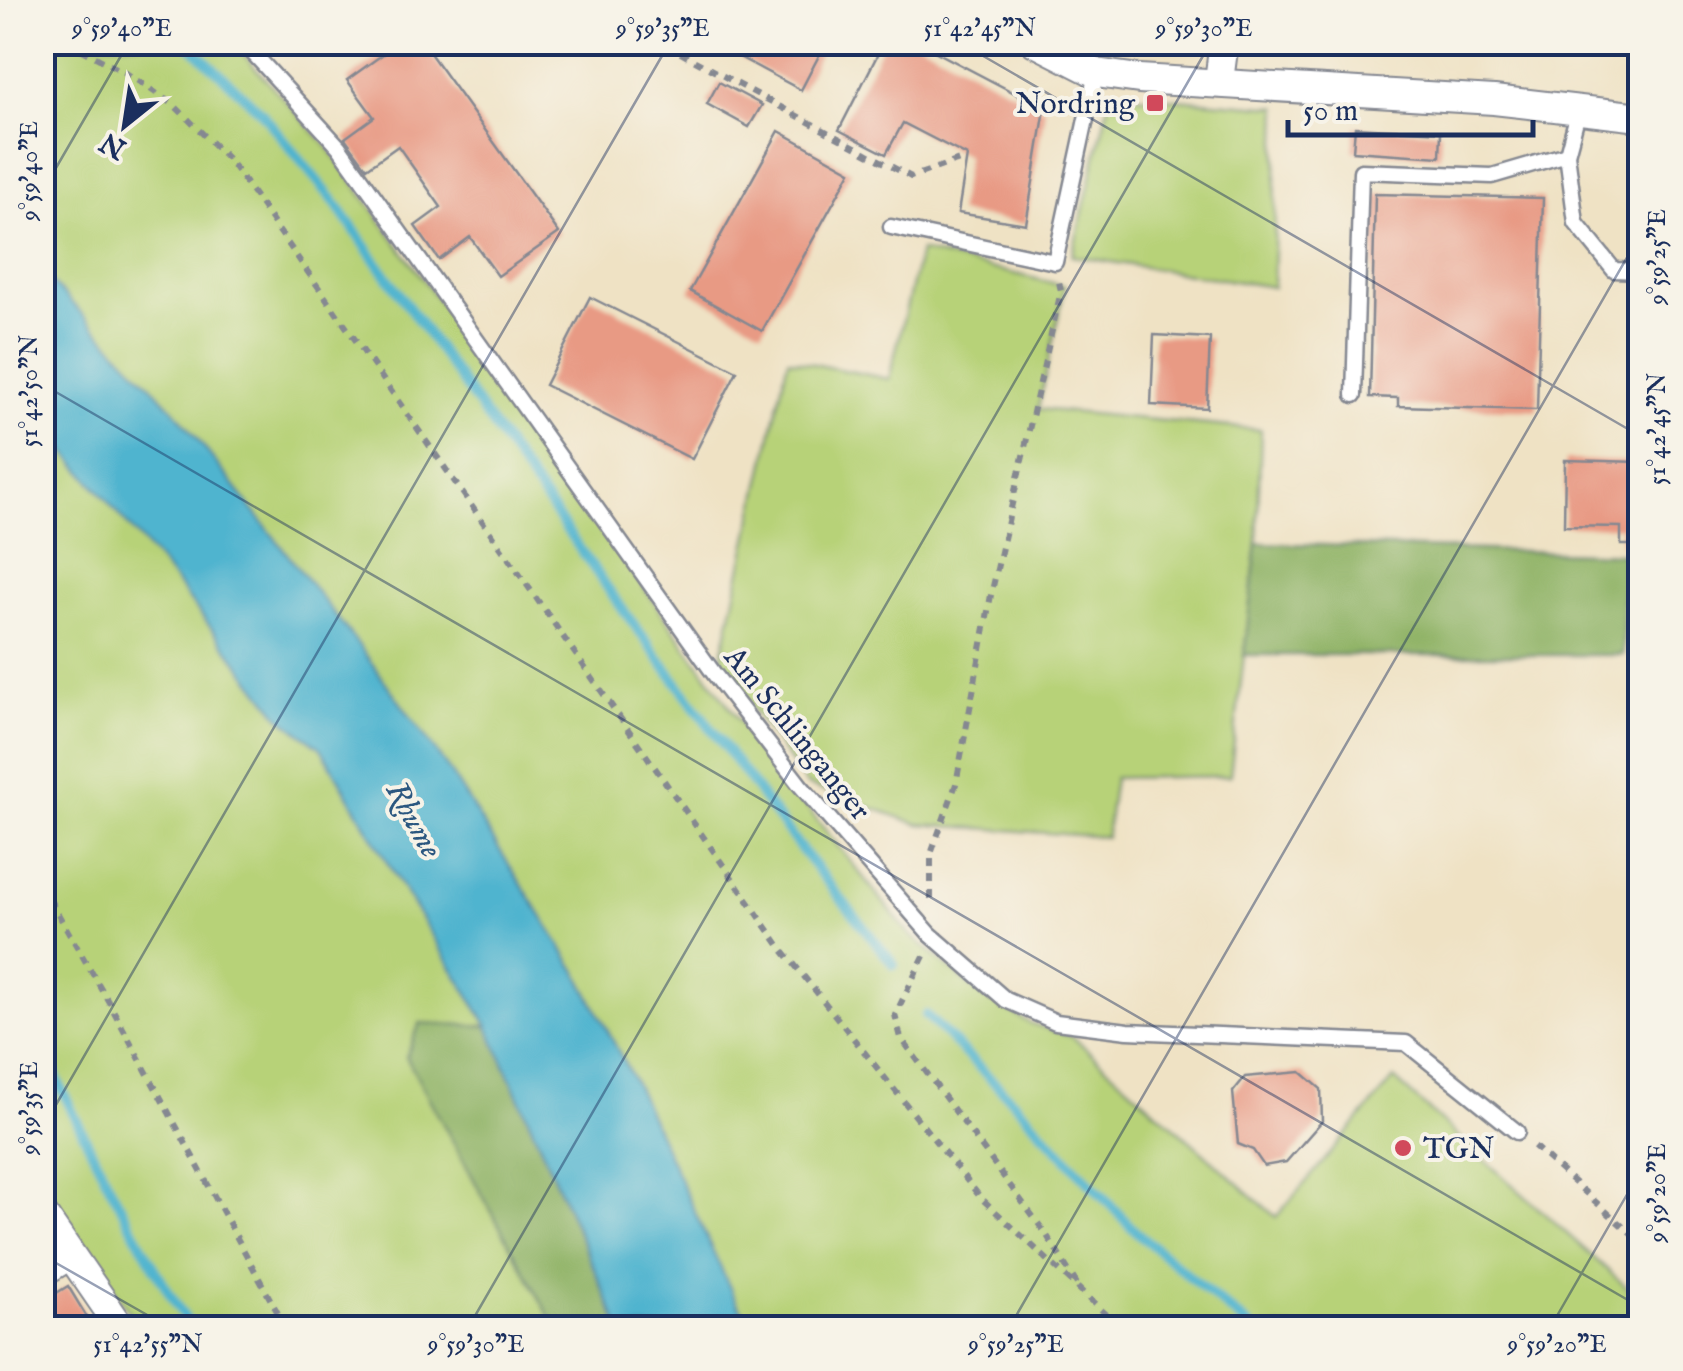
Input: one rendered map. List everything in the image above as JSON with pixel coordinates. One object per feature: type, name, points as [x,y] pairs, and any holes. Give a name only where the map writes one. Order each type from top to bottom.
[{"type":"street","points":[[1036,42],[1096,72],[1139,79],[1579,108],[1640,117]]},
{"type":"street","points":[[1219,82],[1224,42]]},
{"type":"street","points":[[42,1214],[121,1328]]},
{"type":"street","points":[[42,1272],[70,1255]]},
{"type":"lane","name":"Am Schlinganger","points":[[243,42],[339,147],[715,675],[800,785],[930,934],[1006,1000],[1056,1022],[1128,1031],[1406,1042],[1518,1132]]},
{"type":"lane","points":[[891,227],[1055,262],[1096,72]]},
{"type":"lane","points":[[1579,108],[1567,154],[1576,223],[1614,270],[1640,271]]},
{"type":"lane","points":[[1354,396],[1361,171],[1492,176],[1567,154]]},
{"type":"path","points":[[67,42],[126,73],[174,105],[230,160],[782,949],[981,1198],[1121,1328]]},
{"type":"path","points":[[676,42],[673,49],[911,177],[962,159]]},
{"type":"path","points":[[900,184],[902,172]]},
{"type":"path","points":[[1055,262],[1061,291],[991,595],[956,784],[931,854],[930,934],[922,966],[895,1015],[901,1038],[1046,1234],[1085,1298],[1112,1328]]},
{"type":"path","points":[[42,886],[286,1328]]},
{"type":"path","points":[[1518,1132],[1640,1242]]},
{"type":"green space","points":[[42,43],[233,43],[331,151],[756,744],[909,934],[983,996],[1030,1023],[1073,1037],[1276,1217],[1394,1079],[1640,1299],[1640,1328],[140,1328],[43,1184]]},
{"type":"green space","points":[[1111,94],[1278,107],[1273,287],[1072,256]]},
{"type":"green space","points":[[920,251],[1065,286],[1038,409],[1261,430],[1257,543],[1230,776],[1114,778],[1106,837],[918,824],[807,785],[720,664],[788,359],[889,379]]},
{"type":"green space","points":[[1257,543],[1623,554],[1623,655],[1244,655]]},
{"type":"green space","points":[[420,1023],[488,1026],[620,1328],[556,1328],[406,1057]]},
{"type":"water","name":"Rhume","points":[[42,272],[177,413],[360,647],[447,767],[576,970],[633,1079],[737,1303],[753,1328],[620,1328],[488,1026],[321,748],[281,718],[171,576],[43,425]]},
{"type":"building","points":[[400,42],[422,42],[559,233],[498,276],[470,237],[439,260],[415,226],[441,207],[398,146],[367,168],[345,138],[374,117],[347,80]]},
{"type":"building","points":[[711,42],[826,42],[801,90]]},
{"type":"building","points":[[884,42],[917,42],[1045,109],[1026,224],[958,213],[967,156],[903,123],[886,154],[839,130]]},
{"type":"building","points":[[1346,42],[1428,42],[1427,50],[1346,47]]},
{"type":"building","points":[[1488,42],[1568,42],[1567,49],[1488,47]]},
{"type":"building","points":[[719,82],[762,105],[749,127],[707,104]]},
{"type":"building","points":[[1355,127],[1441,132],[1440,157],[1353,151]]},
{"type":"building","points":[[779,131],[851,171],[762,331],[690,291]]},
{"type":"building","points":[[1375,194],[1543,198],[1537,410],[1398,406],[1398,398],[1370,397]]},
{"type":"building","points":[[590,297],[737,371],[692,459],[545,385]]},
{"type":"building","points":[[1154,335],[1210,338],[1207,408],[1151,405]]},
{"type":"building","points":[[1565,460],[1640,462],[1640,545],[1621,545],[1621,527],[1564,526]]},
{"type":"building","points":[[1301,1072],[1321,1089],[1322,1121],[1286,1162],[1264,1166],[1253,1150],[1238,1144],[1233,1092],[1245,1077]]},
{"type":"building","points":[[68,1286],[88,1319],[84,1322],[88,1328],[42,1328],[42,1302]]},
{"type":"waterway","points":[[186,42],[261,112],[333,200],[621,607],[797,844],[894,965]]},
{"type":"waterway","points":[[926,1015],[1134,1230],[1251,1328]]},
{"type":"waterway","points":[[42,1047],[112,1190],[191,1328]]},
{"type":"place","name":"Nordring","points":[[1155,103]]},
{"type":"place","name":"TGN","points":[[1403,1148]]}]
